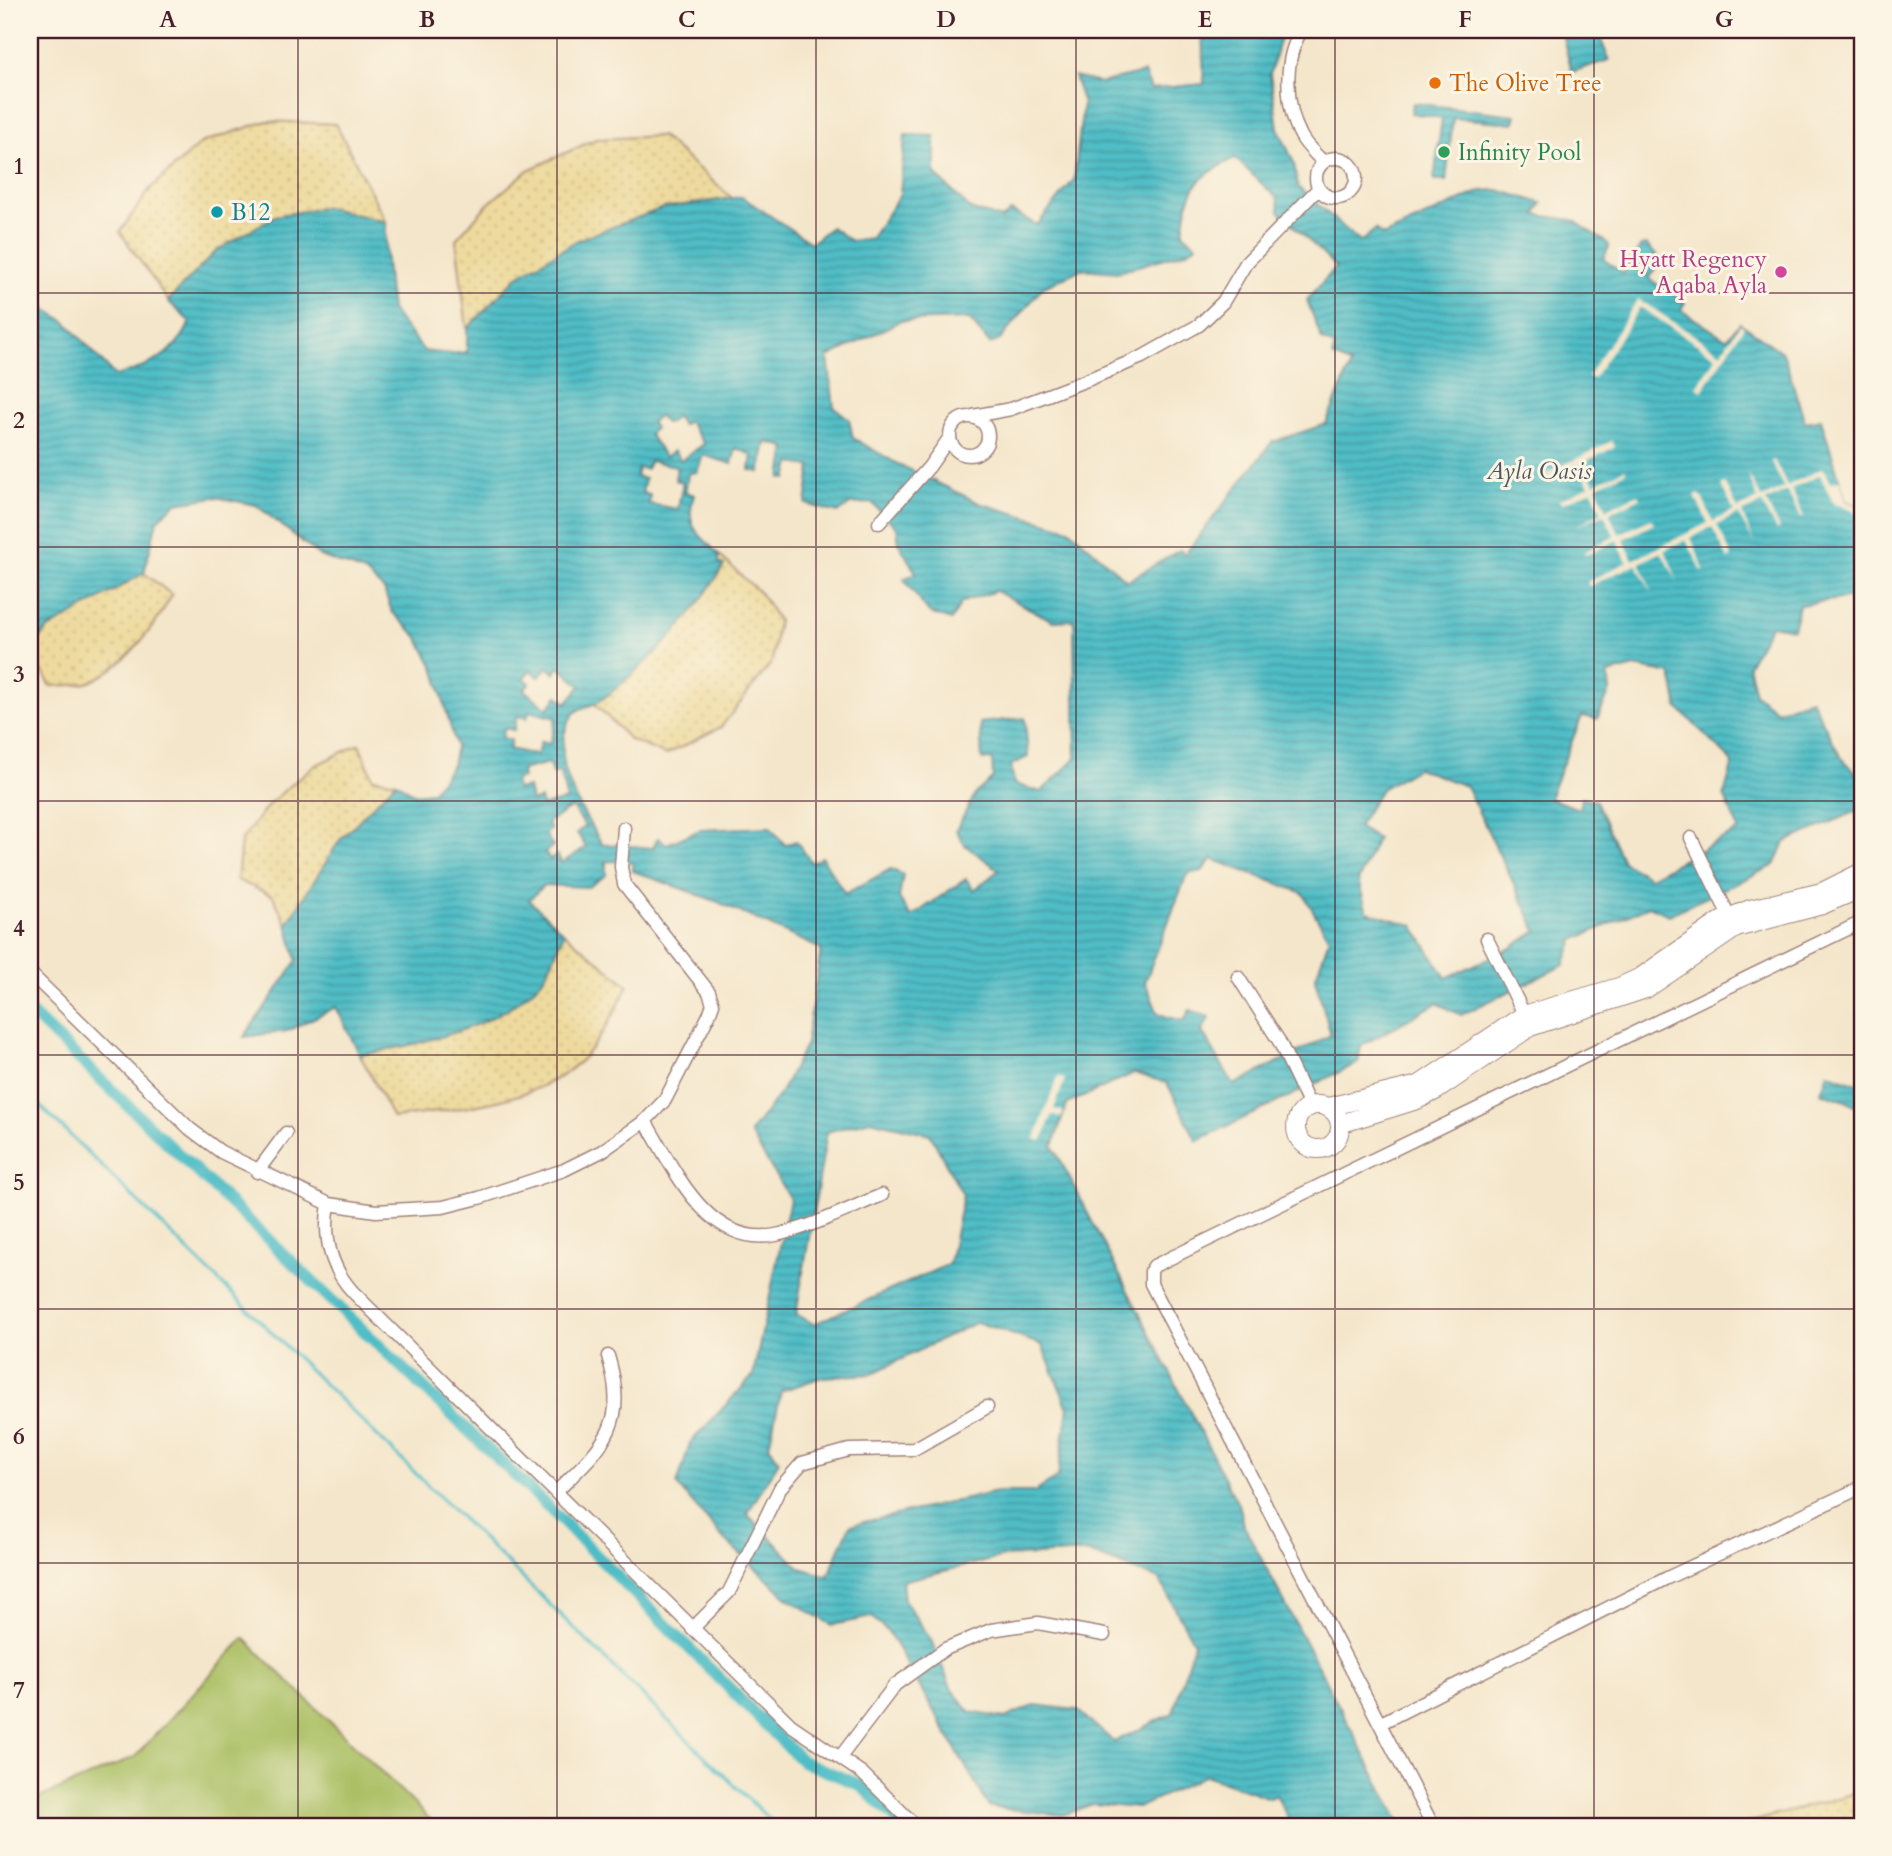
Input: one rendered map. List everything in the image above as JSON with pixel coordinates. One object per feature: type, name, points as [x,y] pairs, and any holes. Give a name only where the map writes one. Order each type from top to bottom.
[{"type":"street","points":[[1303,30],[1296,39],[1288,86],[1301,136],[1323,162]]},
{"type":"street","points":[[1338,157],[1352,164],[1357,179],[1355,187],[1345,197],[1335,198],[1318,192],[1315,177],[1323,162],[1338,157]]},
{"type":"street","points":[[879,523],[931,466],[950,437],[956,421],[1011,409],[1142,357],[1199,325],[1223,302],[1247,263],[1287,220],[1318,192]]},
{"type":"street","points":[[931,466],[960,453],[980,452],[998,422],[1011,409]]},
{"type":"street","points":[[973,416],[986,425],[988,442]]},
{"type":"street","points":[[950,437],[960,453]]},
{"type":"street","points":[[30,973],[190,1129],[221,1152],[257,1172],[329,1204],[376,1211],[443,1208],[564,1170],[602,1151],[645,1121],[665,1100],[713,1004],[709,992],[624,884],[621,867],[624,828]]},
{"type":"street","points":[[1691,838],[1729,916]]},
{"type":"street","points":[[1307,1100],[1328,1107],[1419,1085],[1524,1016],[1631,982],[1729,916],[1822,892],[1862,872]]},
{"type":"street","points":[[1729,916],[1822,905],[1862,888]]},
{"type":"street","points":[[1433,1826],[1151,1284],[1151,1271],[1167,1260],[1862,922]]},
{"type":"street","points":[[1487,939],[1524,1016]]},
{"type":"street","points":[[1238,977],[1279,1041],[1307,1100],[1297,1123],[1299,1138],[1304,1144],[1318,1149],[1325,1148],[1337,1138],[1340,1124],[1328,1107]]},
{"type":"street","points":[[1340,1124],[1417,1100],[1437,1090],[1524,1016]]},
{"type":"street","points":[[645,1121],[688,1192],[717,1222],[741,1233],[776,1235],[882,1195]]},
{"type":"street","points":[[257,1172],[285,1133]]},
{"type":"street","points":[[329,1204],[327,1244],[335,1268],[345,1284],[558,1491],[791,1726],[818,1746],[841,1756],[916,1826]]},
{"type":"street","points":[[558,1491],[600,1447],[612,1425],[618,1393],[608,1356]]},
{"type":"street","points":[[692,1629],[729,1592],[766,1522],[780,1488],[802,1463],[849,1450],[914,1449],[987,1407]]},
{"type":"street","points":[[1381,1723],[1667,1578],[1862,1488]]},
{"type":"street","points":[[841,1756],[895,1685],[945,1649],[991,1630],[1038,1623],[1104,1635]]},
{"type":"green space","points":[[244,1638],[437,1826],[30,1826],[30,1802],[135,1757]]},
{"type":"sand","name":"B12","points":[[267,121],[336,124],[386,222],[326,207],[216,251],[168,301],[120,232],[150,189],[201,143]]},
{"type":"sand","points":[[661,136],[732,198],[663,208],[518,276],[467,329],[456,239],[488,204],[528,170],[596,139]]},
{"type":"sand","points":[[719,555],[761,594],[778,620],[772,662],[721,727],[666,755],[630,740],[595,704],[649,657],[696,605],[723,566],[719,563]]},
{"type":"sand","points":[[144,573],[172,595],[138,645],[116,666],[90,682],[51,686],[30,649],[48,629]]},
{"type":"sand","points":[[359,744],[373,778],[396,782],[340,840],[287,924],[273,896],[237,880],[241,841],[269,804],[312,767]]},
{"type":"sand","points":[[564,933],[628,985],[597,1041],[583,1058],[565,1073],[520,1095],[467,1107],[393,1118],[360,1055],[456,1032],[502,1012],[544,977]]},
{"type":"sand","points":[[1862,1791],[1862,1816],[1831,1826],[1738,1826]]},
{"type":"water","name":"Ayla Oasis","points":[[1202,30],[1282,30],[1270,74],[1278,128],[1294,163],[1298,187],[1360,242],[1376,229],[1383,236],[1481,191],[1498,190],[1542,203],[1536,215],[1573,220],[1607,243],[1609,247],[1603,259],[1623,273],[1641,246],[1647,245],[1661,261],[1649,279],[1685,302],[1681,310],[1726,339],[1740,323],[1783,353],[1805,422],[1821,419],[1846,501],[1862,508],[1862,596],[1799,605],[1793,629],[1771,625],[1748,665],[1755,694],[1777,711],[1811,699],[1841,757],[1862,779],[1862,809],[1785,842],[1775,865],[1669,915],[1649,906],[1574,940],[1564,965],[1461,1015],[1437,1003],[1361,1046],[1358,1063],[1197,1141],[1167,1083],[1134,1073],[1067,1104],[1053,1146],[1241,1510],[1242,1522],[1402,1826],[1292,1826],[1276,1795],[1270,1798],[1205,1775],[1138,1808],[1093,1804],[1063,1815],[989,1807],[889,1633],[872,1617],[832,1625],[790,1600],[725,1540],[677,1485],[690,1443],[753,1376],[790,1199],[750,1133],[781,1092],[806,1044],[821,949],[718,902],[633,871],[632,862],[606,861],[606,875],[588,887],[544,885],[529,900],[564,933],[551,965],[540,982],[502,1012],[480,1023],[432,1039],[360,1055],[336,1007],[287,1031],[244,1037],[297,961],[287,924],[340,840],[396,782],[415,794],[432,792],[452,765],[456,746],[434,667],[417,636],[392,612],[384,590],[365,572],[320,556],[256,505],[215,497],[176,503],[157,521],[144,573],[48,629],[30,649],[30,312],[44,308],[66,322],[115,376],[138,369],[169,351],[184,333],[190,322],[168,301],[216,251],[275,216],[326,207],[386,222],[386,263],[391,310],[424,351],[451,354],[467,352],[467,329],[518,276],[578,240],[663,208],[742,197],[811,243],[831,227],[851,241],[871,238],[900,195],[905,135],[935,136],[935,174],[970,209],[1002,219],[1011,211],[1037,225],[1074,180],[1083,104],[1074,77],[1100,83],[1144,73],[1151,89],[1204,84]],"holes":[[[1235,158],[1278,199],[1279,211],[1336,267],[1307,300],[1322,340],[1335,346],[1332,356],[1351,365],[1326,424],[1272,442],[1185,554],[1180,550],[1127,581],[1069,529],[979,503],[898,464],[853,438],[849,419],[834,407],[828,357],[900,321],[969,319],[990,344],[1000,340],[1042,288],[1081,269],[1118,272],[1185,252],[1197,245],[1183,233],[1191,194],[1195,186],[1210,172]],[[659,416],[666,424],[677,417],[682,425],[688,421],[704,444],[681,460],[674,451],[665,457],[649,434],[655,428],[651,422]],[[766,442],[786,447],[781,478],[787,479],[791,463],[811,466],[806,504],[838,513],[850,504],[872,503],[897,528],[899,544],[916,573],[904,579],[929,613],[951,620],[962,602],[996,591],[1053,621],[1074,620],[1076,758],[1041,792],[1014,784],[1011,765],[1028,757],[1025,718],[980,723],[982,760],[992,759],[993,778],[976,793],[956,830],[965,845],[999,870],[974,890],[966,879],[911,917],[899,898],[903,875],[891,869],[845,894],[822,857],[812,863],[796,841],[785,845],[770,827],[700,830],[667,844],[658,838],[653,848],[602,844],[570,784],[563,751],[564,735],[572,715],[609,694],[657,652],[688,616],[724,565],[719,563],[719,555],[699,535],[692,522],[691,506],[694,495],[685,492],[689,473],[697,472],[703,455],[732,464],[736,448],[752,455],[750,470],[760,472]],[[649,461],[677,466],[675,480],[683,482],[678,509],[649,504],[650,495],[642,493],[645,479],[636,477],[638,468],[647,469]],[[547,667],[555,673],[559,667],[581,686],[567,703],[558,696],[548,709],[524,690],[530,683],[524,678],[530,670],[539,677]],[[1635,667],[1671,674],[1678,708],[1733,762],[1724,795],[1739,830],[1650,877],[1623,862],[1596,801],[1582,797],[1579,809],[1549,798],[1582,716],[1597,719],[1610,691],[1608,674]],[[529,711],[556,718],[550,744],[540,742],[537,755],[509,749],[511,740],[502,738],[504,728],[514,730],[517,716],[527,718]],[[549,763],[552,774],[560,772],[567,800],[542,806],[540,799],[531,802],[528,787],[517,790],[515,780],[523,778],[521,770]],[[1417,768],[1466,786],[1537,931],[1509,949],[1446,978],[1413,925],[1367,912],[1358,881],[1377,839],[1358,827],[1381,789]],[[572,807],[585,826],[577,833],[586,847],[562,863],[557,855],[550,860],[545,852],[553,846],[545,834],[551,830],[547,823]],[[1212,859],[1303,893],[1329,939],[1315,979],[1331,1035],[1234,1085],[1202,1032],[1209,1017],[1190,1010],[1183,1021],[1158,1014],[1145,982],[1187,874],[1202,871]],[[870,1120],[930,1134],[963,1195],[949,1264],[814,1324],[796,1314],[827,1132]],[[977,1322],[1042,1345],[1068,1408],[1058,1477],[1035,1492],[997,1492],[850,1525],[828,1576],[800,1568],[747,1514],[779,1461],[769,1446],[781,1391],[822,1377],[871,1374]],[[1086,1552],[1159,1579],[1194,1643],[1173,1713],[1114,1742],[1077,1710],[1035,1705],[1005,1718],[970,1712],[952,1690],[931,1640],[904,1600],[902,1581],[1003,1557]]]},
{"type":"water","points":[[1561,30],[1597,30],[1609,60],[1572,72]]},
{"type":"water","name":"Infinity Pool","points":[[1413,103],[1516,115],[1514,123],[1453,118],[1446,181],[1434,180],[1442,118],[1411,113]]},
{"type":"water","points":[[1828,1073],[1862,1086],[1861,1107],[1821,1092]]},
{"type":"pier","points":[[1638,299],[1721,353],[1740,324],[1744,327],[1702,391],[1696,387],[1716,357],[1640,307],[1593,379],[1588,376]]},
{"type":"pier","points":[[1612,441],[1615,447],[1584,462],[1594,484],[1625,469],[1626,472],[1596,487],[1607,509],[1638,494],[1640,498],[1609,513],[1619,534],[1651,519],[1654,524],[1623,539],[1633,560],[1708,523],[1695,496],[1700,494],[1713,521],[1734,511],[1721,485],[1725,483],[1738,509],[1758,499],[1747,472],[1762,498],[1784,488],[1771,461],[1774,460],[1787,486],[1823,468],[1830,483],[1840,480],[1846,501],[1862,508],[1862,515],[1833,502],[1820,475],[1791,489],[1804,517],[1801,518],[1787,491],[1766,501],[1779,529],[1776,530],[1762,503],[1742,513],[1754,543],[1738,514],[1717,525],[1732,557],[1728,559],[1712,527],[1691,538],[1704,570],[1702,571],[1686,540],[1665,550],[1678,582],[1661,552],[1640,563],[1653,594],[1636,564],[1589,586],[1587,582],[1627,562],[1617,540],[1586,555],[1584,552],[1615,536],[1604,514],[1574,527],[1602,512],[1592,490],[1561,504],[1559,500],[1589,486],[1579,464],[1548,479],[1546,474]]},
{"type":"pier","points":[[1058,1076],[1065,1079],[1054,1109],[1064,1112],[1061,1118],[1052,1115],[1042,1141],[1035,1139]]},
{"type":"waterway","points":[[30,1012],[544,1503],[802,1761],[860,1785],[904,1826]]},
{"type":"waterway","points":[[30,1096],[776,1826]]},
{"type":"place","name":"The Olive Tree","points":[[1435,83]]},
{"type":"place","name":"Infinity Pool","points":[[1444,152]]},
{"type":"place","name":"B12","points":[[217,212]]},
{"type":"place","name":"Hyatt Regency Aqaba Ayla","points":[[1781,272]]}]
